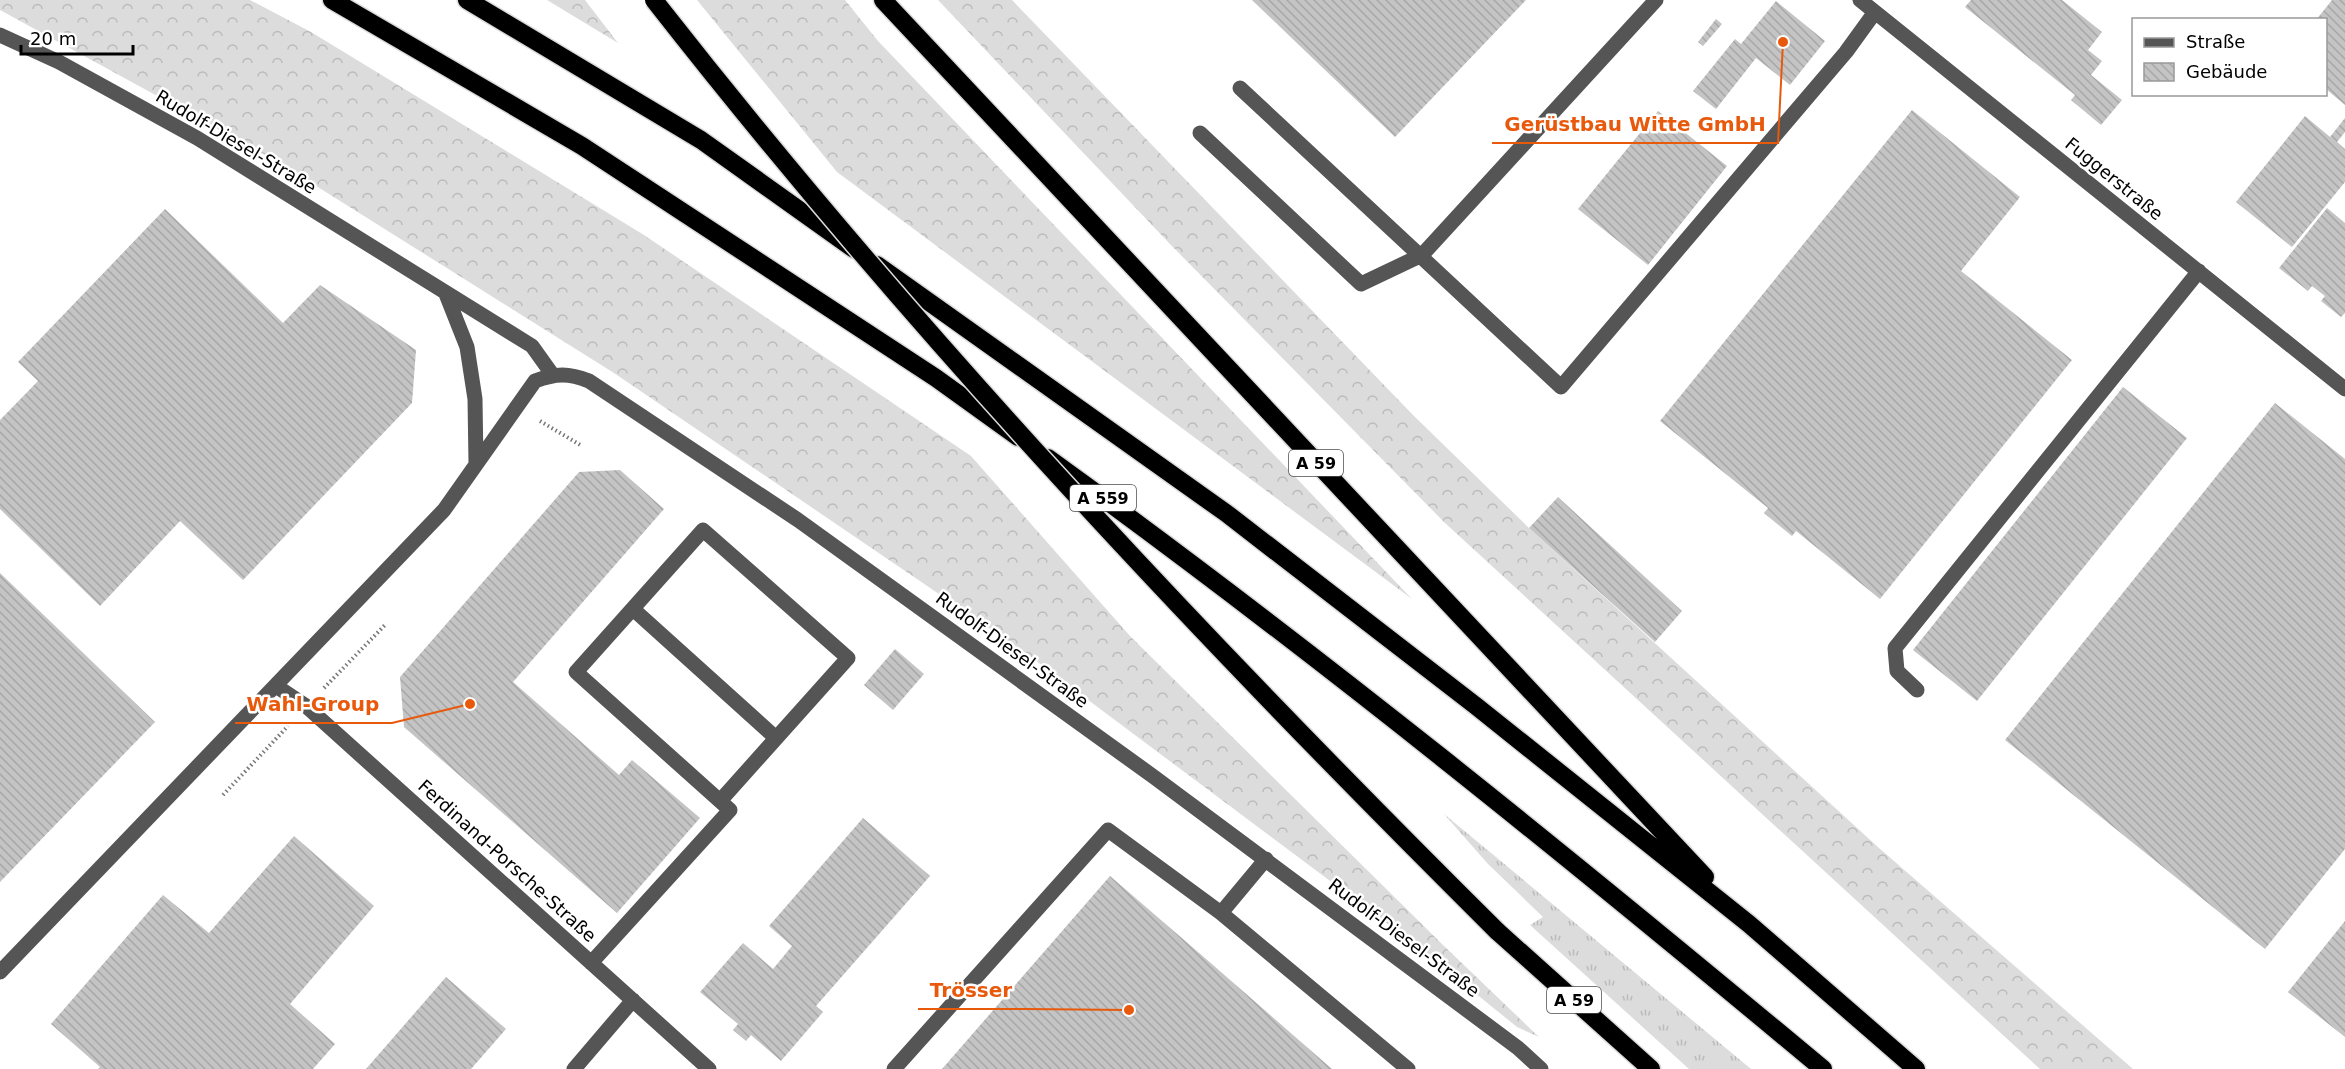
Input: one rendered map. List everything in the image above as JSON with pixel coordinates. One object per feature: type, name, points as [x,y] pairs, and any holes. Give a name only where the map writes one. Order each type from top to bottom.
[{"type":"highway","name":"A 559","points":[[332,0],[582,146],[936,378],[1109,503],[1258,615],[1590,874],[1823,1069]]},
{"type":"highway","points":[[467,0],[701,140],[1226,513],[1476,706],[1749,924]]},
{"type":"highway","name":"A 59","points":[[654,0],[791,169],[1064,483],[1325,760],[1497,931],[1651,1069]]},
{"type":"highway","name":"A 59","points":[[883,0],[1749,924],[1916,1069]]},
{"type":"street","points":[[1200,133],[1361,284],[1422,255],[1656,0]]},
{"type":"street","name":"Fuggerstraße","points":[[1860,0],[2345,389]]},
{"type":"street","points":[[1240,88],[1422,255],[1561,387],[1846,52],[1875,12]]},
{"type":"street","name":"Rudolf-Diesel-Straße","points":[[0,35],[59,62],[197,138],[532,346],[552,374],[572,374],[590,381],[784,511],[1266,860],[1518,1047],[1541,1069]]},
{"type":"street","points":[[1917,690],[1897,671],[1895,648],[2199,271]]},
{"type":"street","points":[[446,294],[467,347],[475,399],[476,464]]},
{"type":"street","points":[[0,972],[444,510],[535,381],[552,374]]},
{"type":"street","points":[[591,963],[730,810],[576,672],[703,530],[848,658],[720,801]]},
{"type":"street","points":[[633,609],[776,738]]},
{"type":"street","name":"Ferdinand-Porsche-Straße","points":[[276,686],[306,706],[709,1069]]},
{"type":"street","points":[[894,1069],[1108,830],[1221,913],[1408,1069]]},
{"type":"street","points":[[1221,913],[1266,860]]},
{"type":"street","points":[[574,1069],[633,1000]]},
{"type":"green space","points":[[0,0],[250,0],[311,32],[644,235],[971,456],[1130,636],[1539,1037],[1517,1027],[1417,946],[1020,649],[614,373],[278,162],[0,10]]},
{"type":"green space","points":[[547,0],[585,0],[618,43]]},
{"type":"green space","points":[[697,0],[845,0],[878,41],[1412,599],[837,172]]},
{"type":"green space","points":[[938,0],[1012,0],[1413,415],[1529,528],[1879,848],[2133,1069],[2040,1069],[1445,523],[1169,243]]},
{"type":"green space","points":[[1444,814],[1751,1069],[1689,1069],[1530,925],[1543,917],[1488,864]]},
{"type":"building","points":[[1252,0],[1526,0],[1395,137]]},
{"type":"building","points":[[1971,0],[2062,0],[2102,32],[2088,50],[2102,61],[2091,75],[2122,100],[2101,125],[2071,100],[2075,95],[1965,7]]},
{"type":"building","points":[[2332,0],[2345,0],[2345,105],[2327,90],[2327,18],[2318,18]]},
{"type":"building","points":[[1776,1],[1825,41],[1790,85],[1756,58],[1716,109],[1693,91],[1735,39],[1741,44]]},
{"type":"building","points":[[1716,19],[1722,24],[1703,46],[1698,42]]},
{"type":"building","points":[[1912,110],[2020,197],[1961,271],[2072,360],[1880,599],[1796,531],[1792,536],[1764,513],[1768,508],[1660,421]]},
{"type":"building","points":[[1658,111],[1727,166],[1648,265],[1578,209]]},
{"type":"building","points":[[2305,116],[2330,137],[2345,118],[2345,132],[2337,142],[2345,149],[2345,182],[2292,247],[2236,202]]},
{"type":"building","points":[[2327,208],[2345,223],[2345,313],[2341,317],[2321,301],[2325,296],[2312,286],[2308,291],[2279,268]]},
{"type":"building","points":[[165,209],[283,323],[320,285],[416,350],[412,403],[243,580],[180,521],[100,606],[0,509],[0,420],[38,381],[18,362]]},
{"type":"building","points":[[2123,387],[2187,438],[1977,701],[1913,650]]},
{"type":"building","points":[[2275,403],[2345,459],[2345,849],[2265,949],[2005,740]]},
{"type":"building","points":[[620,470],[664,509],[513,682],[619,775],[632,760],[700,818],[617,913],[404,727],[400,677],[579,472]]},
{"type":"building","points":[[1558,497],[1682,611],[1655,642],[1529,528]]},
{"type":"building","points":[[0,573],[155,722],[0,882]]},
{"type":"building","points":[[895,649],[924,674],[893,710],[864,685]]},
{"type":"building","points":[[863,818],[930,876],[816,1006],[823,1012],[781,1061],[751,1035],[746,1041],[733,1030],[738,1024],[700,992],[743,943],[773,969],[792,946],[769,926]]},
{"type":"building","points":[[294,836],[374,906],[290,1004],[335,1044],[313,1069],[98,1069],[100,1067],[51,1024],[163,895],[209,933]]},
{"type":"building","points":[[1110,876],[1198,952],[1332,1069],[942,1069]]},
{"type":"building","points":[[2345,921],[2345,1037],[2288,992]]},
{"type":"building","points":[[446,977],[506,1029],[471,1069],[366,1069]]},
{"type":"place","name":"Gerüstbau Witte GmbH","points":[[1783,42]]},
{"type":"place","name":"Wahl-Group","points":[[470,704]]},
{"type":"place","name":"Trösser","points":[[1129,1010]]}]
